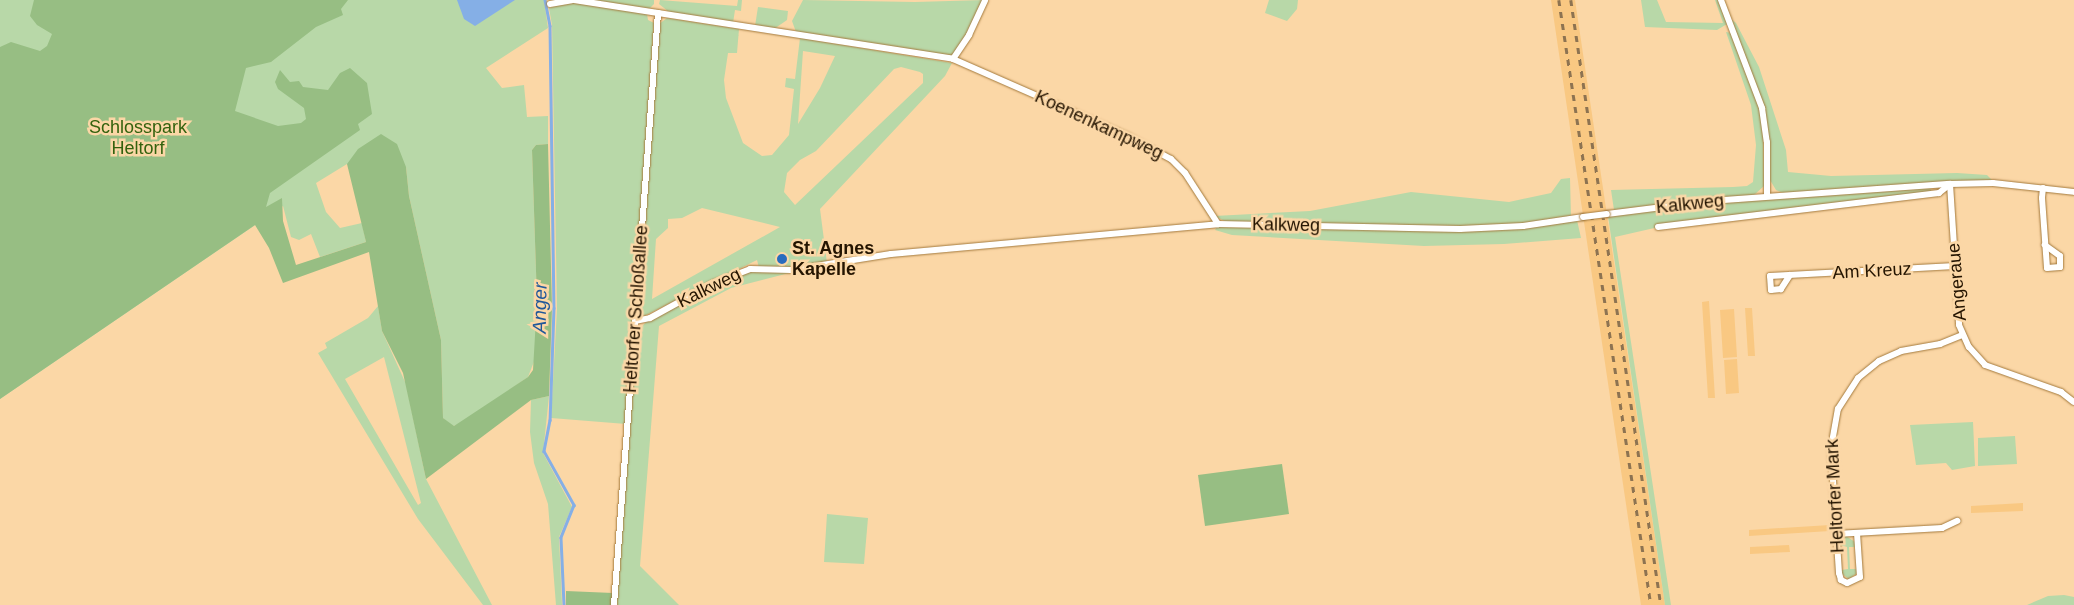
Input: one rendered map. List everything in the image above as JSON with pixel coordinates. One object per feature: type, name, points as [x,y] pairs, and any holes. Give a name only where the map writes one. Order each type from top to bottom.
[{"type":"street","points":[[550,4],[573,0],[953,60],[969,35],[985,0]]},
{"type":"street","points":[[1721,0],[1762,108],[1767,142],[1767,196]]},
{"type":"street","name":"Heltorfer Schloßallee","points":[[614,605],[658,13]]},
{"type":"street","name":"Koenenkampweg","points":[[953,60],[1126,135],[1171,159],[1185,173],[1218,224]]},
{"type":"street","name":"Kalkweg","points":[[635,321],[650,318],[714,283],[750,269],[791,270],[899,253],[1218,224],[1460,230],[1523,226],[1607,214],[1767,196],[1950,184],[1993,183],[2074,192]]},
{"type":"street","name":"Kalkweg","points":[[1658,227],[1939,194],[1950,184]]},
{"type":"street","name":"Angeraue","points":[[1950,184],[1955,266],[1962,335],[1985,365],[2061,392],[2074,402]]},
{"type":"street","points":[[2043,188],[2045,245]]},
{"type":"street","name":"Am Kreuz","points":[[1790,275],[1955,266]]},
{"type":"street","name":"Heltorfer Mark","points":[[1857,533],[1860,577],[1847,583],[1839,576],[1836,534],[1831,434],[1838,409],[1850,388],[1867,370],[1889,356],[1962,335]]},
{"type":"street","points":[[1836,534],[1942,528],[1957,521]]},
{"type":"shaded area","points":[[1551,0],[1575,0],[1665,605],[1641,605]]},
{"type":"shaded area","points":[[1709,301],[1715,398],[1708,398],[1702,302]]},
{"type":"shaded area","points":[[1745,308],[1752,308],[1755,356],[1748,356]]},
{"type":"shaded area","points":[[1734,309],[1737,357],[1723,358],[1720,310]]},
{"type":"shaded area","points":[[1737,359],[1739,393],[1726,394],[1724,360]]},
{"type":"shaded area","points":[[2023,503],[2023,511],[1971,513],[1971,506]]},
{"type":"shaded area","points":[[1830,525],[1830,531],[1749,536],[1749,530]]},
{"type":"shaded area","points":[[1789,545],[1790,552],[1750,554],[1750,547]]},
{"type":"green space","name":"Schlosspark Heltorf","points":[[0,0],[544,0],[548,28],[486,68],[502,88],[524,85],[527,117],[548,116],[548,144],[536,145],[532,150],[537,301],[535,359],[528,377],[464,422],[454,426],[448,424],[443,418],[441,340],[409,196],[406,167],[347,164],[316,183],[326,212],[340,228],[362,223],[366,242],[320,257],[311,234],[299,240],[291,237],[283,206],[0,399]]},
{"type":"green space","name":"Schlosspark Heltorf","points":[[34,0],[348,0],[341,9],[343,15],[316,27],[271,62],[246,68],[235,111],[278,126],[301,123],[306,119],[304,108],[278,89],[275,82],[280,70],[290,82],[299,81],[303,87],[328,90],[340,73],[350,68],[367,83],[372,114],[358,124],[360,130],[270,193],[266,207],[282,198],[283,221],[296,265],[366,242],[347,164],[358,149],[381,134],[397,144],[406,167],[409,196],[441,340],[443,418],[454,426],[528,377],[533,370],[537,301],[532,150],[536,145],[548,144],[552,308],[549,396],[531,400],[426,479],[403,373],[382,331],[369,252],[283,283],[269,248],[255,225],[0,399],[0,47],[11,42],[40,51],[47,46],[52,34],[37,25],[30,16]]},
{"type":"green space","points":[[583,0],[654,0],[654,4],[649,9]]},
{"type":"green space","points":[[660,0],[737,6],[738,0],[742,0],[741,11],[735,10],[733,23],[669,12],[659,4]]},
{"type":"green space","points":[[803,0],[915,2],[984,0],[958,50],[951,56],[796,32],[792,21]]},
{"type":"green space","points":[[1269,0],[1298,0],[1297,9],[1287,21],[1265,13]]},
{"type":"green space","points":[[1641,0],[1657,0],[1666,22],[1723,23],[1715,0],[1720,0],[1727,24],[1717,30],[1645,27]]},
{"type":"green space","points":[[568,2],[647,14],[648,20],[654,23],[626,424],[551,418],[557,309],[552,25],[549,8]]},
{"type":"green space","points":[[758,7],[788,11],[787,20],[774,29],[755,26]]},
{"type":"green space","points":[[667,18],[739,29],[737,53],[728,53],[724,80],[726,98],[743,143],[762,156],[772,155],[789,135],[794,89],[785,87],[786,78],[795,79],[800,38],[952,63],[945,76],[820,209],[827,263],[791,269],[759,268],[757,260],[644,316],[638,312],[659,24]],"holes":[[[803,51],[835,56],[820,88],[798,124]],[[901,67],[920,72],[923,74],[923,83],[795,205],[784,192],[787,173],[800,160],[816,151],[894,69]],[[702,208],[780,227],[652,299],[656,239],[668,228],[668,219],[682,218]]]},
{"type":"green space","points":[[1731,19],[1736,23],[1759,67],[1786,150],[1788,172],[1831,176],[1957,173],[1987,175],[1993,181],[1783,193],[1776,190],[1770,180],[1764,108]]},
{"type":"green space","points":[[1726,32],[1731,33],[1752,79],[1763,126],[1764,186],[1753,196],[1614,210],[1611,190],[1733,187],[1747,186],[1753,182],[1756,145],[1751,105]]},
{"type":"green space","points":[[1570,178],[1571,218],[1522,225],[1460,228],[1227,222],[1214,216],[1310,211],[1411,192],[1509,202],[1551,193],[1561,179]]},
{"type":"green space","points":[[1930,188],[1932,193],[1685,221],[1615,237],[1671,605],[1665,605],[1608,216],[1666,207]]},
{"type":"green space","points":[[1577,220],[1581,238],[1504,244],[1424,246],[1232,235],[1215,230],[1217,227],[1458,231]]},
{"type":"green space","points":[[797,271],[731,288],[659,326],[640,566],[679,605],[616,605],[637,332],[647,321],[746,272]]},
{"type":"green space","points":[[378,306],[382,331],[406,384],[426,479],[492,605],[483,605],[418,519],[318,353],[327,348],[325,343],[368,318]],"holes":[[[384,357],[421,503],[418,505],[345,379]]]},
{"type":"green space","points":[[549,396],[543,453],[572,507],[559,537],[562,605],[556,605],[548,504],[534,463],[530,432],[531,400]]},
{"type":"green space","points":[[1973,422],[1975,466],[1952,470],[1946,463],[1916,465],[1910,425]]},
{"type":"green space","points":[[2015,436],[2017,464],[1978,466],[1978,438]]},
{"type":"green space","points":[[1282,464],[1289,514],[1205,526],[1198,475]]},
{"type":"green space","points":[[827,514],[868,518],[864,564],[824,562]]},
{"type":"green space","points":[[1846,536],[1855,542],[1855,547],[1849,547],[1850,569],[1856,569],[1857,573],[1849,579],[1842,574],[1842,570],[1848,569],[1847,547],[1840,545]]},
{"type":"green space","points":[[566,591],[613,593],[612,605],[566,605]]},
{"type":"green space","points":[[2064,595],[2074,597],[2074,605],[2027,605],[2048,596]]},
{"type":"water","points":[[457,0],[515,0],[475,26],[464,19]]},
{"type":"waterway","name":"Anger","points":[[545,0],[550,26],[554,308],[550,420],[544,451],[574,505],[561,538],[564,605]]},
{"type":"railway","points":[[1559,0],[1651,605]]},
{"type":"railway","points":[[1571,0],[1661,605]]},
{"type":"place","name":"St. Agnes Kapelle","points":[[782,259]]}]
